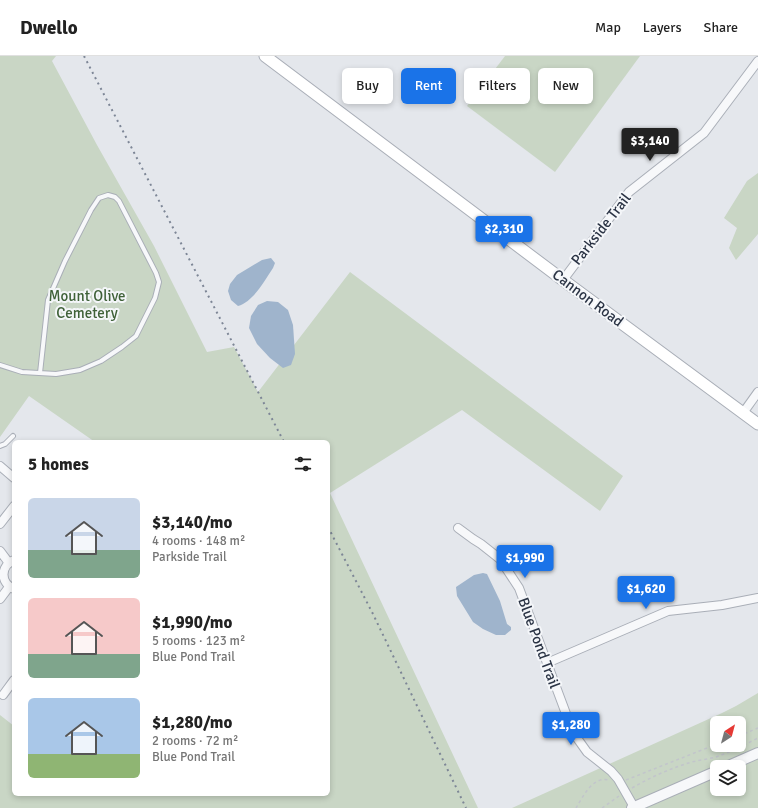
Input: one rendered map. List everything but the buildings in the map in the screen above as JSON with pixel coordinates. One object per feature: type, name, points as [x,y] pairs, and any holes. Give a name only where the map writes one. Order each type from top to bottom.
[{"type":"main road","name":"Cannon Road","points":[[265,56],[563,280],[758,424]]},
{"type":"street","name":"Parkside Trail","points":[[563,280],[629,192],[704,133],[758,61]]},
{"type":"street","points":[[743,413],[758,392]]},
{"type":"street","points":[[0,466],[12,476]]},
{"type":"street","points":[[0,524],[12,509]]},
{"type":"street","name":"Blue Pond Trail","points":[[458,528],[472,539],[482,544],[500,559],[519,588],[568,719],[587,752],[611,771],[620,782],[633,808]]},
{"type":"street","points":[[0,551],[11,561],[4,570],[3,575],[6,584],[12,588],[0,599]]},
{"type":"street","points":[[547,663],[668,611],[722,605],[758,598]]},
{"type":"street","points":[[3,695],[12,683]]},
{"type":"street","points":[[742,760],[758,753]]},
{"type":"street","points":[[633,808],[710,774]]},
{"type":"lane","points":[[0,365],[22,372],[56,374],[80,370],[101,361],[136,336],[155,298],[159,282],[156,273],[119,201],[115,197],[108,195],[99,198],[91,210],[65,260],[48,300],[40,373]]},
{"type":"lane","points":[[0,446],[5,444],[13,436]]},
{"type":"path","points":[[746,733],[758,728]]},
{"type":"path","points":[[629,790],[663,772],[689,763],[717,756],[758,738]]},
{"type":"path","points":[[576,808],[589,789],[596,782],[604,778],[620,782],[710,747]]},
{"type":"path","points":[[602,808],[622,795]]},
{"type":"green space","name":"Mount Olive Cemetery","points":[[0,56],[56,56],[52,61],[154,246],[207,352],[234,347],[258,392],[350,272],[623,476],[600,511],[462,410],[330,493],[330,440],[92,440],[29,396],[0,437]]},
{"type":"green space","points":[[505,56],[640,56],[555,172],[467,106],[469,104],[530,104],[530,68],[496,68]]},
{"type":"green space","points":[[758,173],[758,234],[736,260],[729,248],[737,228],[724,218],[747,181]]},
{"type":"green space","points":[[330,493],[478,808],[0,808],[0,715],[12,724],[12,796],[330,796]]},
{"type":"green space","points":[[758,693],[758,808],[512,808],[710,718],[710,752],[746,752],[746,716],[715,716]]},
{"type":"water","points":[[271,258],[275,263],[262,284],[249,300],[238,306],[231,300],[228,291],[230,284],[237,275],[262,260]]},
{"type":"water","points":[[267,301],[278,302],[288,310],[293,325],[295,354],[291,365],[283,368],[270,358],[257,344],[249,328],[251,316],[258,305]]},
{"type":"water","points":[[483,573],[487,574],[500,601],[507,624],[511,627],[511,630],[505,635],[496,635],[473,622],[457,596],[456,587],[474,575]]},
{"type":"railway","points":[[84,56],[283,440]]},
{"type":"railway","points":[[330,531],[373,614],[466,808]]}]
